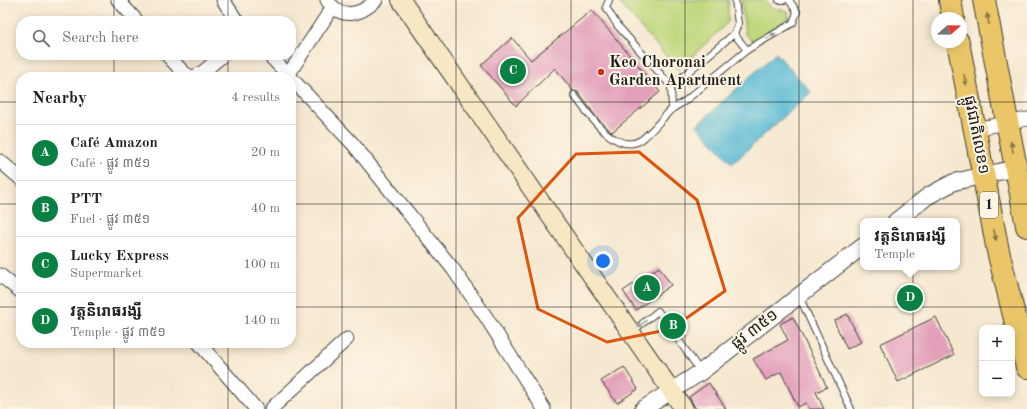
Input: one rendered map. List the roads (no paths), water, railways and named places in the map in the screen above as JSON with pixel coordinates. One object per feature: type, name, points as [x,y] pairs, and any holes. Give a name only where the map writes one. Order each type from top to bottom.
[{"type":"highway","points":[[950,0],[953,12]]},
{"type":"highway","name":"ផ្លូវជាតិលេខ១","points":[[984,0],[1017,121],[1016,168],[1027,226]]},
{"type":"highway","name":"ផ្លូវជាតិលេខ១","points":[[959,48],[1000,258],[1027,367]]},
{"type":"main road","points":[[401,0],[684,409]]},
{"type":"street","points":[[118,0],[132,16]]},
{"type":"street","points":[[223,0],[234,16]]},
{"type":"street","points":[[293,72],[330,4],[347,14],[357,13],[367,8],[376,0]]},
{"type":"street","points":[[172,60],[183,72]]},
{"type":"street","points":[[203,72],[218,60]]},
{"type":"street","points":[[274,60],[285,72]]},
{"type":"street","points":[[296,83],[353,144],[452,269],[486,317],[544,409]]},
{"type":"street","points":[[974,129],[1017,121]]},
{"type":"street","points":[[0,161],[16,175]]},
{"type":"street","points":[[900,218],[928,196],[954,182],[983,174],[1016,168]]},
{"type":"street","name":"ផ្លូវ ៣៥១","points":[[643,409],[672,392],[701,372],[860,248]]},
{"type":"street","points":[[0,275],[16,288]]},
{"type":"street","points":[[271,409],[347,339]]},
{"type":"street","points":[[203,348],[251,407]]},
{"type":"lane","points":[[609,0],[606,7],[617,25],[671,86],[672,109]]},
{"type":"lane","points":[[671,86],[734,34],[738,24],[735,0]]},
{"type":"lane","points":[[779,0],[784,0]]},
{"type":"lane","points":[[574,95],[608,136],[624,143],[633,143],[641,139],[672,109],[685,101],[747,50],[793,23],[797,12],[789,0]]},
{"type":"lane","points":[[734,34],[747,50]]},
{"type":"lane","points":[[799,296],[851,409]]},
{"type":"lane","points":[[631,332],[658,311],[701,372]]},
{"type":"water","points":[[776,53],[811,92],[732,164],[697,125]]},
{"type":"place","name":"Lucky Express","points":[[513,71]]},
{"type":"place","name":"Keo Choronai Garden Apartment","points":[[601,72]]},
{"type":"place","name":"Café Amazon","points":[[647,288]]},
{"type":"place","name":"វត្តនិរោធរង្សី","points":[[910,298]]},
{"type":"place","name":"PTT","points":[[673,326]]}]
